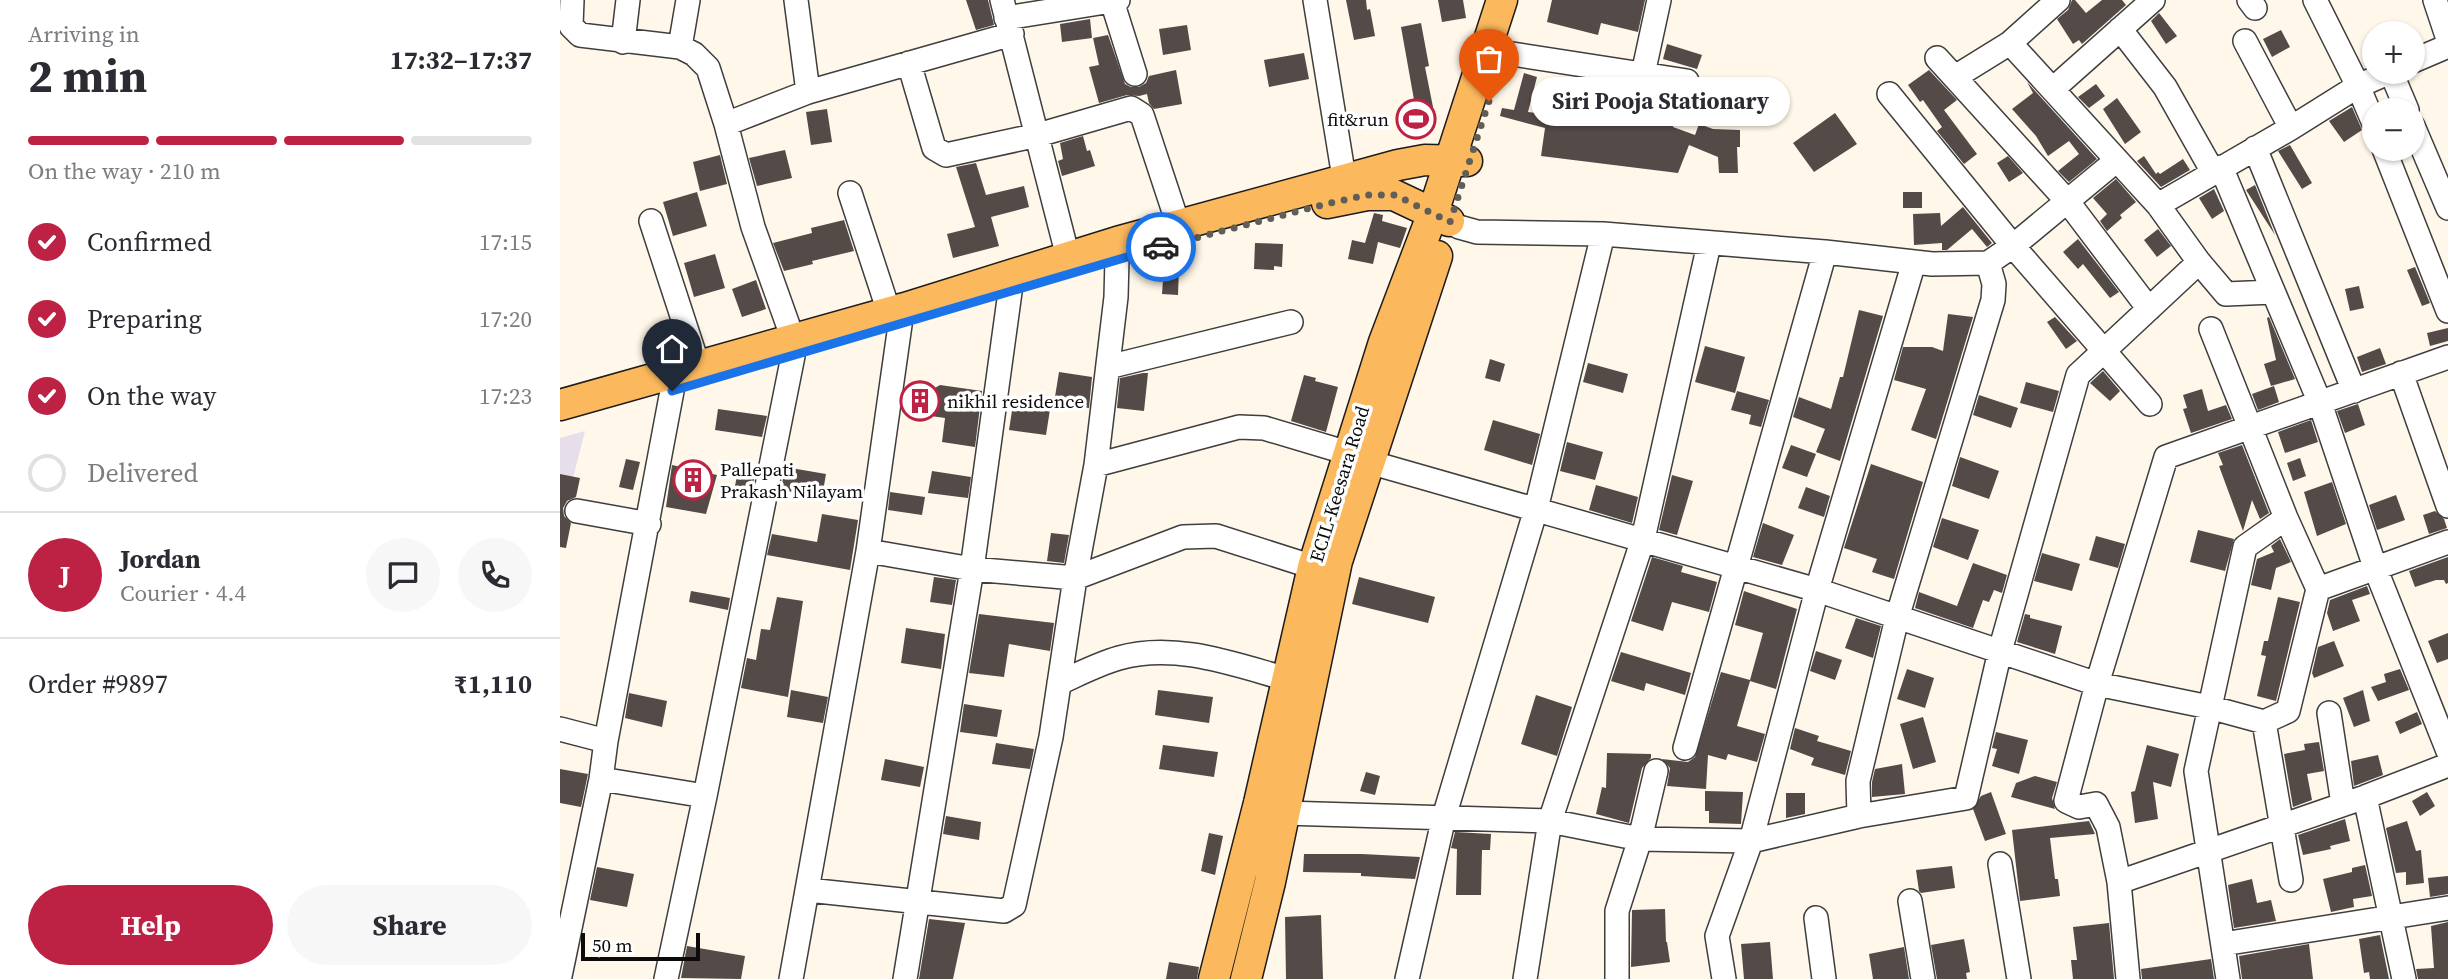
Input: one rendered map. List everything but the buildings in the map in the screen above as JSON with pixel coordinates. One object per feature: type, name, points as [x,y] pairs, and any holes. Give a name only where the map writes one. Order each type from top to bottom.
[{"type":"main road","name":"ECIL-Keesara Road","points":[[1246,979],[1384,342],[1441,218],[1502,0]]},
{"type":"main road","name":"ECIL-Keesara Road","points":[[1459,160],[1506,53],[1521,0]]},
{"type":"main road","points":[[895,318],[1010,292],[1346,190],[1425,160],[1459,160]]},
{"type":"main road","points":[[560,423],[672,391],[793,348],[895,318],[1068,257],[1178,224],[1346,190],[1367,195],[1395,195],[1441,218]]},
{"type":"main road","points":[[560,405],[698,365],[793,348]]},
{"type":"main road","name":"ECIL-Keesara Road","points":[[1214,979],[1259,803],[1313,567],[1358,457]]},
{"type":"street","points":[[572,0],[569,19],[580,35],[680,47],[694,54],[708,68],[753,227],[793,348],[705,796],[666,979]]},
{"type":"street","points":[[623,42],[628,0]]},
{"type":"street","points":[[680,47],[688,0]]},
{"type":"street","points":[[796,0],[808,92]]},
{"type":"street","points":[[726,124],[808,92],[909,63],[1006,17],[1118,0]]},
{"type":"street","points":[[1315,0],[1346,190]]},
{"type":"street","points":[[1643,74],[1659,0]]},
{"type":"street","points":[[1955,77],[2010,43],[2058,0]]},
{"type":"street","points":[[2053,89],[2153,0]]},
{"type":"street","points":[[2315,0],[2363,98]]},
{"type":"street","points":[[2435,0],[2448,39]]},
{"type":"street","points":[[1112,1],[1135,74]]},
{"type":"street","points":[[1006,17],[1068,257]]},
{"type":"street","points":[[2120,29],[2165,87],[2217,170],[2273,292],[2320,402],[2375,570],[2448,751]]},
{"type":"street","points":[[2245,41],[2291,128]]},
{"type":"street","points":[[2010,43],[2158,205],[2226,294],[2273,292]]},
{"type":"street","points":[[2425,56],[2448,46]]},
{"type":"street","points":[[1506,53],[1687,81]]},
{"type":"street","points":[[1937,58],[2068,202],[2150,309]]},
{"type":"street","points":[[909,63],[934,148],[940,154],[946,155],[1038,135],[1131,108],[1142,115],[1178,224]]},
{"type":"street","points":[[2158,205],[2363,84]]},
{"type":"street","points":[[1889,94],[2013,246],[2150,404]]},
{"type":"street","points":[[2425,142],[2438,160],[2448,208]]},
{"type":"street","points":[[2255,148],[2354,391]]},
{"type":"street","points":[[1441,218],[1477,232],[1604,234],[1825,252],[1932,264],[1987,263],[2013,246],[2117,160]]},
{"type":"street","points":[[2389,161],[2448,311]]},
{"type":"street","points":[[791,979],[868,551],[895,318],[850,193]]},
{"type":"street","points":[[651,221],[698,365]]},
{"type":"street","points":[[1407,979],[1444,817],[1536,509],[1604,234]]},
{"type":"street","points":[[1525,979],[1550,821],[1643,539],[1709,244]]},
{"type":"street","points":[[1685,748],[1825,252]]},
{"type":"street","points":[[808,890],[1004,911],[1014,905],[1051,737],[1075,578],[1096,465],[1118,259]]},
{"type":"street","points":[[1724,979],[1717,936],[1751,841],[1817,590],[1914,262]]},
{"type":"street","points":[[1284,813],[1550,821],[1640,839],[1751,841],[1859,816],[1966,798],[2000,651],[2078,375],[2199,262]]},
{"type":"street","points":[[1859,816],[1858,780],[1897,618],[1993,300],[1994,284],[1987,263]]},
{"type":"street","points":[[905,979],[972,569],[1010,292]]},
{"type":"street","points":[[1108,367],[1291,321]]},
{"type":"street","points":[[1096,465],[1239,427],[1264,428],[1817,590],[2097,684],[2209,707],[2264,722],[2288,711],[2318,589],[2286,518],[2211,329]]},
{"type":"street","points":[[2127,979],[2119,882],[2108,827],[2096,804],[2079,807],[2066,802],[2097,684],[2166,457],[2448,357]]},
{"type":"street","points":[[2401,373],[2448,506]]},
{"type":"street","points":[[560,976],[566,909],[601,779],[672,391]]},
{"type":"street","points":[[577,511],[649,524]]},
{"type":"street","points":[[2228,979],[2196,771],[2245,547],[2286,518]]},
{"type":"street","points":[[868,551],[972,569],[1075,578],[1183,537],[1216,536],[1313,567]]},
{"type":"street","points":[[2318,589],[2448,542]]},
{"type":"street","points":[[1059,682],[1120,657],[1170,653],[1209,656],[1287,679]]},
{"type":"street","points":[[2329,713],[2391,917],[2404,979]]},
{"type":"street","points":[[2264,722],[2291,880]]},
{"type":"street","points":[[560,729],[606,741]]},
{"type":"street","points":[[2119,882],[2354,801],[2448,765]]},
{"type":"street","points":[[1617,979],[1617,911],[1640,839],[1656,771]]},
{"type":"street","points":[[601,779],[705,796]]},
{"type":"street","points":[[2000,864],[2019,979]]},
{"type":"street","points":[[1910,901],[1923,979]]},
{"type":"street","points":[[2223,944],[2448,908]]},
{"type":"street","points":[[1816,918],[1824,979]]},
{"type":"shaded area","points":[[585,431],[560,529],[560,438]]},
{"type":"way so far","points":[[1161,247],[1367,195],[1395,195],[1450,222],[1489,101]]},
{"type":"place","name":"Siri Pooja Stationary","points":[[1489,101]]},
{"type":"place","name":"fit&run","points":[[1416,119]]},
{"type":"place","name":"nikhil residence","points":[[920,401]]},
{"type":"place","name":"Pallepati Prakash Nilayam","points":[[693,480]]},
{"type":"route","points":[[672,391],[1161,247]]}]
